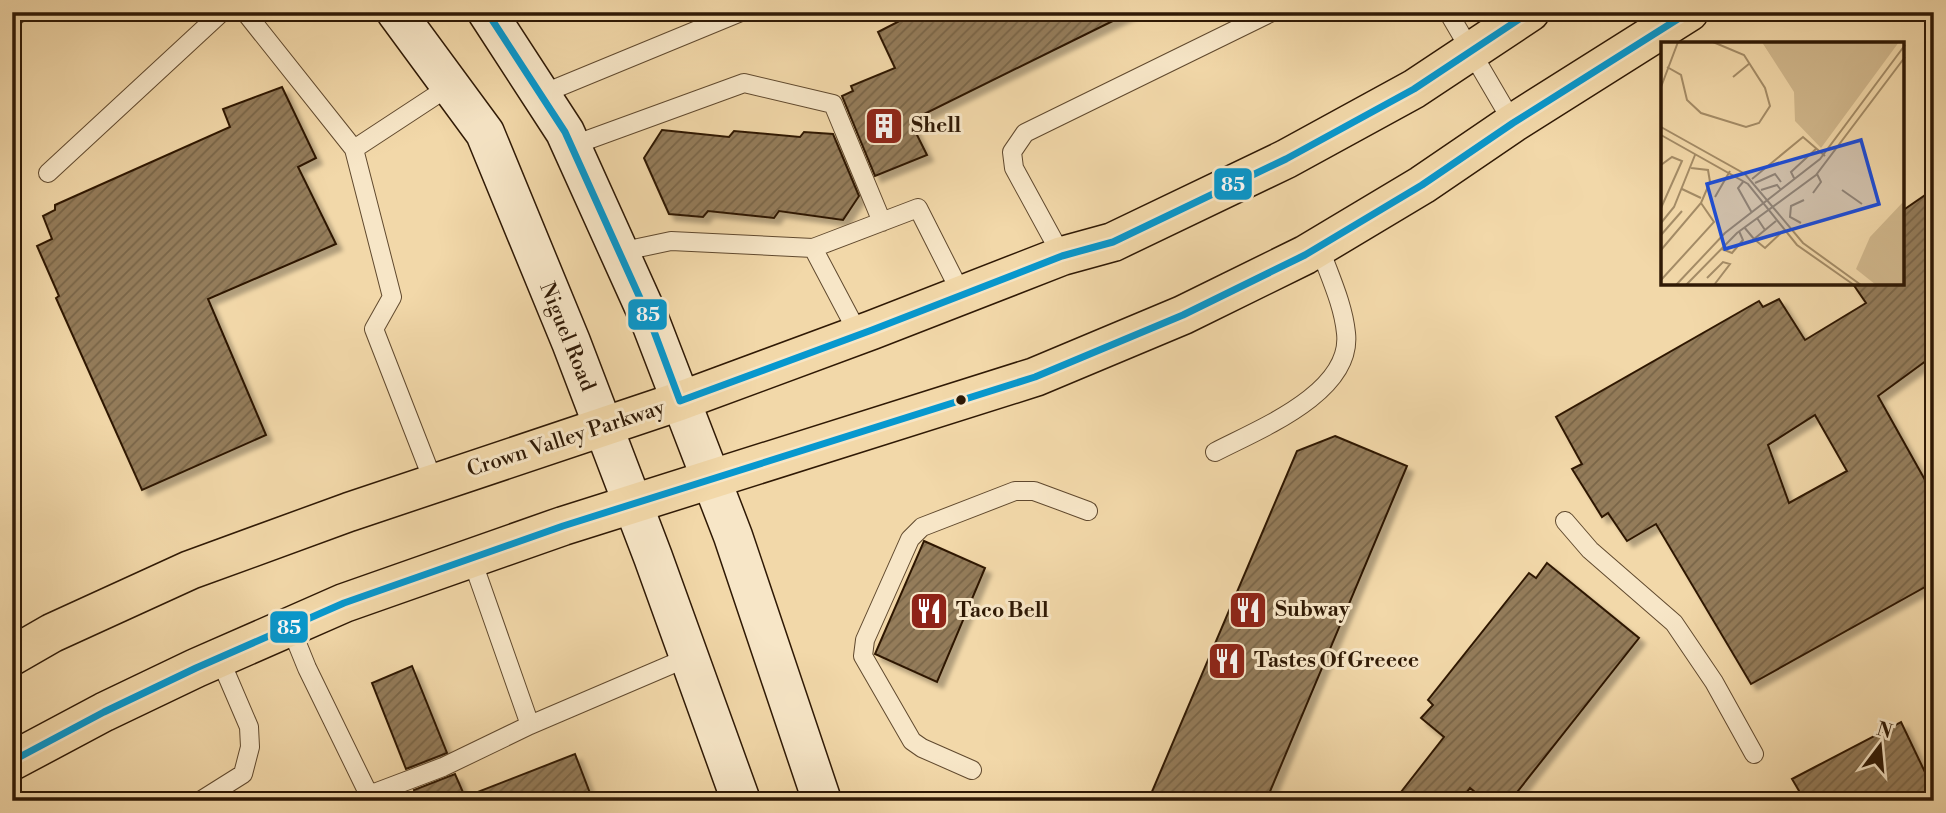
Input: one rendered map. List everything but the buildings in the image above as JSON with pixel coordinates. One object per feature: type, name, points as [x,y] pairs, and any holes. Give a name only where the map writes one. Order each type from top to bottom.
[{"type":"main road","name":"Niguel Road","points":[[396,12],[485,133],[571,342],[741,801]]},
{"type":"main road","points":[[487,12],[542,94],[571,146],[649,318],[733,536],[822,801]]},
{"type":"main road","name":"Crown Valley Parkway","points":[[12,656],[52,634],[190,570],[434,483],[680,401],[1062,256],[1113,242],[1286,159],[1414,89],[1530,12]]},
{"type":"main road","points":[[12,761],[104,712],[219,657],[344,603],[471,557],[632,504],[1035,377],[1183,315],[1320,246],[1422,185],[1689,12]]},
{"type":"lane","points":[[12,19],[20,12]]},
{"type":"lane","points":[[48,173],[222,12]]},
{"type":"lane","points":[[245,12],[354,149],[392,297],[374,329],[434,483]]},
{"type":"lane","points":[[542,94],[741,12]]},
{"type":"lane","points":[[1062,256],[1014,168],[1012,152],[1025,133],[1272,12]]},
{"type":"lane","points":[[1448,12],[1513,124]]},
{"type":"lane","points":[[571,146],[744,83],[833,104],[881,222]]},
{"type":"lane","points":[[354,149],[450,86]]},
{"type":"lane","points":[[619,252],[671,241],[813,248],[918,208],[962,295]]},
{"type":"lane","points":[[1215,452],[1302,406],[1330,381],[1344,354],[1347,335],[1339,298],[1333,288],[1320,246]]},
{"type":"lane","points":[[813,248],[859,335]]},
{"type":"lane","points":[[972,770],[912,741],[863,656],[865,640],[910,539],[922,527],[1015,491],[1034,491],[1088,511]]},
{"type":"lane","points":[[1565,522],[1590,550],[1674,623],[1714,682],[1754,754]]},
{"type":"lane","points":[[471,557],[530,725]]},
{"type":"lane","points":[[290,626],[371,798],[530,725],[689,657]]},
{"type":"lane","points":[[200,801],[243,774],[250,747],[249,727],[219,657]]},
{"type":"transit line","name":"85","points":[[487,12],[565,132],[649,318],[680,401],[1062,256],[1113,242],[1286,159],[1414,89],[1530,12]]},
{"type":"transit line","name":"85","points":[[12,761],[104,712],[196,668],[344,603],[563,526],[1035,377],[1183,315],[1305,255],[1422,185],[1513,123],[1689,12]]},
{"type":"place","name":"Shell","points":[[884,126]]},
{"type":"place","name":"Subway","points":[[1248,610]]},
{"type":"place","name":"Taco Bell","points":[[929,611]]},
{"type":"place","name":"Tastes Of Greece","points":[[1227,661]]}]
